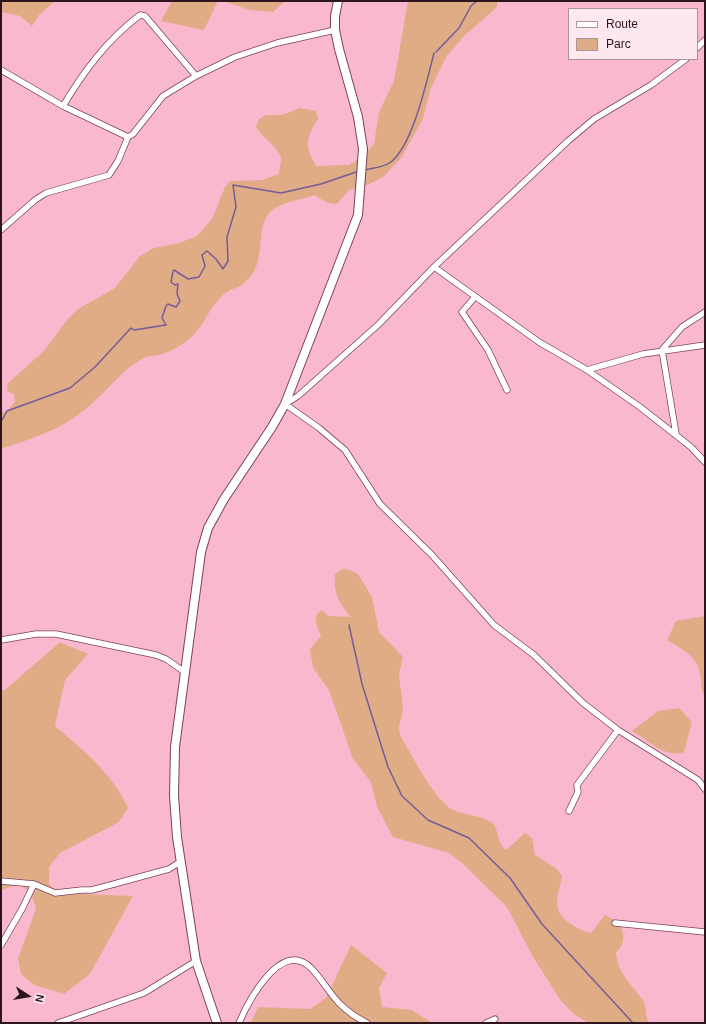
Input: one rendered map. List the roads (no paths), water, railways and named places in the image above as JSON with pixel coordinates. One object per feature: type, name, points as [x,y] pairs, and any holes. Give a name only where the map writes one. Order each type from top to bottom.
[{"type":"street","points":[[218,1023],[196,961],[180,862],[174,796],[175,747],[201,552],[208,528],[224,499],[272,427],[285,404],[358,215],[363,149],[358,117],[335,30],[335,16],[338,1]]},
{"type":"street","points":[[63,106],[82,74],[103,48],[121,30],[140,15],[145,16],[196,76]]},
{"type":"street","points":[[1,230],[35,200],[46,193],[109,175],[118,161],[128,137],[133,134],[150,110],[163,96],[196,76],[242,54],[278,43],[335,30]]},
{"type":"street","points":[[285,404],[298,396],[379,324],[434,267],[528,178],[589,123],[651,85],[685,60]]},
{"type":"street","points":[[1,70],[63,106],[128,137]]},
{"type":"street","points":[[434,267],[539,342],[587,370],[640,407],[691,447],[705,462]]},
{"type":"street","points":[[475,297],[462,312],[488,350],[507,390]]},
{"type":"street","points":[[662,350],[682,327],[705,312]]},
{"type":"street","points":[[587,370],[643,354],[662,350],[705,345]]},
{"type":"street","points":[[662,350],[676,435]]},
{"type":"street","points":[[285,404],[319,428],[345,450],[380,504],[432,555],[494,625],[534,655],[584,703],[618,730],[698,780],[705,789]]},
{"type":"street","points":[[1,640],[36,634],[56,634],[156,655],[166,659],[186,673]]},
{"type":"street","points":[[569,811],[578,792],[577,785],[618,730]]},
{"type":"street","points":[[1,880],[34,884],[56,893],[92,890],[169,869],[180,862]]},
{"type":"street","points":[[1,945],[22,910],[34,884]]},
{"type":"street","points":[[615,923],[705,932]]},
{"type":"street","points":[[239,1023],[248,1002],[264,978],[280,966],[292,960],[302,962],[311,967],[340,1004],[353,1016],[367,1023]]},
{"type":"street","points":[[58,1023],[144,993],[196,961]]},
{"type":"street","points":[[486,1023],[495,1019]]},
{"type":"waterway","points":[[436,52],[459,28],[471,6],[477,1]]},
{"type":"waterway","points":[[365,170],[388,164],[399,154],[406,142],[418,111],[434,53]]},
{"type":"waterway","points":[[174,270],[188,279],[199,277],[205,266],[202,255],[207,251],[216,259],[223,269],[228,261],[227,237],[236,207],[233,185],[281,193],[321,184],[359,171]]},
{"type":"waterway","points":[[1,422],[7,411],[70,388],[95,367],[131,328],[134,330],[166,325],[162,318],[166,306],[168,304],[176,307],[180,301],[177,294],[178,284],[175,285],[171,282],[173,271]]},
{"type":"waterway","points":[[349,625],[362,684],[388,767],[402,796],[428,820],[469,838],[510,878],[542,924],[633,1023]]}]
